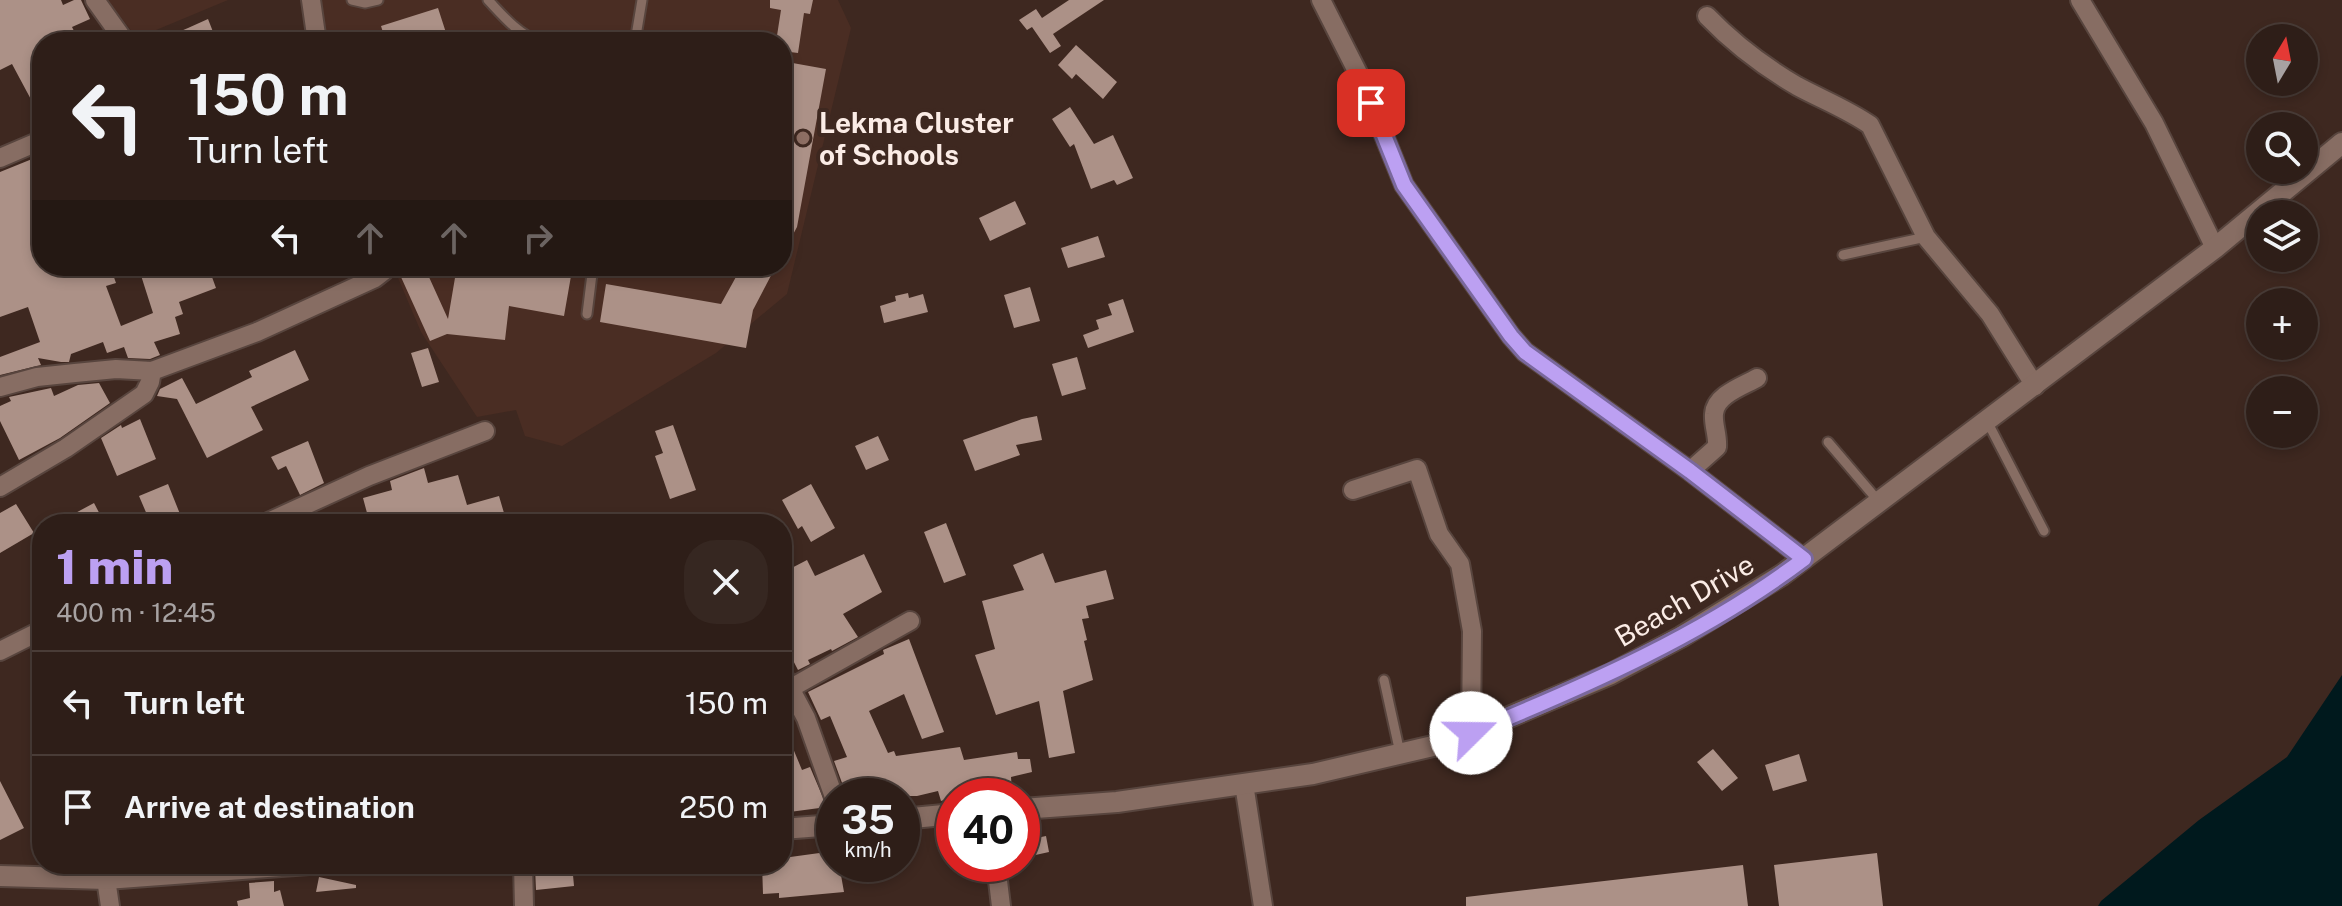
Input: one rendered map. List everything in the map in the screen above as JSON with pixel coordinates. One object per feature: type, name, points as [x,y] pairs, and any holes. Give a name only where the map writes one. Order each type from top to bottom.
[{"type":"street","points":[[95,0],[118,32]]},
{"type":"street","points":[[311,0],[316,32]]},
{"type":"street","points":[[2080,0],[2154,123],[2215,248]]},
{"type":"street","points":[[1325,1],[1362,81],[1404,185],[1511,336],[1525,352],[1690,471],[1804,559]]},
{"type":"street","points":[[1707,16],[1751,57],[1870,125],[1926,237],[1990,314],[2035,386]]},
{"type":"street","name":"Beach Drive","points":[[1040,808],[1117,802],[1313,774],[1450,742],[1611,674],[1770,583],[1804,559],[2215,248],[2342,143]]},
{"type":"street","points":[[0,158],[32,144]]},
{"type":"street","points":[[0,387],[37,377],[75,373],[116,369],[152,371],[270,326],[378,276]]},
{"type":"street","points":[[0,487],[66,448],[144,394],[152,371]]},
{"type":"street","points":[[1690,471],[1717,447],[1713,416],[1720,399],[1757,378]]},
{"type":"street","points":[[286,514],[369,476],[485,431]]},
{"type":"street","points":[[1353,490],[1417,469],[1439,534],[1460,564],[1472,631],[1471,733]]},
{"type":"street","points":[[792,677],[910,621]]},
{"type":"street","points":[[1,646],[32,634]]},
{"type":"street","points":[[792,691],[806,718],[827,778]]},
{"type":"street","points":[[1244,784],[1263,906]]},
{"type":"street","points":[[792,828],[816,826]]},
{"type":"street","points":[[0,876],[106,879],[174,874]]},
{"type":"street","points":[[523,874],[524,906]]},
{"type":"street","points":[[106,879],[110,906]]},
{"type":"street","points":[[998,882],[1001,906]]},
{"type":"lane","points":[[352,0],[358,3],[378,0]]},
{"type":"lane","points":[[488,0],[521,32]]},
{"type":"lane","points":[[637,32],[642,0]]},
{"type":"lane","points":[[1843,255],[1926,237]]},
{"type":"lane","points":[[587,314],[592,276]]},
{"type":"lane","points":[[1987,421],[2044,531]]},
{"type":"lane","points":[[1828,442],[1880,503]]},
{"type":"lane","points":[[1384,680],[1400,753]]},
{"type":"shaded area","points":[[107,0],[228,0],[151,32],[132,32]]},
{"type":"shaded area","name":"Lekma Cluster of Schools","points":[[305,0],[838,0],[851,28],[792,273],[792,32],[316,32]]},
{"type":"shaded area","name":"Lekma Cluster of Schools","points":[[397,276],[791,276],[787,294],[716,353],[562,446],[525,436],[516,410],[477,417],[421,332]]},
{"type":"water","points":[[2342,675],[2342,906],[2098,906],[2199,820],[2287,757]]},
{"type":"building","points":[[0,0],[61,0],[63,5],[81,0],[90,19],[72,27],[74,31],[32,32],[32,101],[12,64],[0,70]]},
{"type":"building","points":[[770,0],[813,0],[810,14],[804,13],[798,53],[792,52],[792,32],[778,32],[781,10],[770,8]]},
{"type":"building","points":[[1069,0],[1104,0],[1053,34],[1061,46],[1050,53],[1032,27],[1027,30],[1019,20],[1036,9],[1042,18]]},
{"type":"building","points":[[438,8],[446,32],[383,32],[381,26]]},
{"type":"building","points":[[208,19],[213,32],[179,32]]},
{"type":"building","points":[[1076,45],[1117,82],[1103,99],[1076,74],[1072,79],[1058,65]]},
{"type":"building","points":[[792,63],[826,69],[797,227],[792,236]]},
{"type":"building","points":[[1070,107],[1094,144],[1113,135],[1133,178],[1117,185],[1114,180],[1091,189],[1074,144],[1070,147],[1052,119]]},
{"type":"building","points":[[32,159],[32,276],[114,276],[116,283],[106,286],[121,326],[153,313],[141,276],[212,276],[216,288],[179,302],[183,314],[175,317],[180,334],[154,342],[160,355],[150,359],[128,358],[124,347],[107,353],[103,342],[71,354],[69,362],[38,358],[41,365],[0,375],[0,357],[40,342],[28,307],[0,317],[0,172]]},
{"type":"building","points":[[1015,201],[1026,224],[990,241],[979,218]]},
{"type":"building","points":[[1098,236],[1105,257],[1068,268],[1061,248]]},
{"type":"building","points":[[401,276],[429,276],[448,319],[455,276],[571,276],[564,316],[509,306],[505,340],[447,334],[430,341]]},
{"type":"building","points":[[736,276],[771,276],[753,310],[746,348],[600,322],[606,284],[721,304]]},
{"type":"building","points":[[1030,287],[1040,321],[1014,328],[1004,295]]},
{"type":"building","points":[[908,293],[909,298],[923,294],[928,312],[884,323],[880,306],[896,301],[895,296]]},
{"type":"building","points":[[1123,299],[1134,332],[1088,348],[1083,335],[1099,329],[1096,320],[1112,315],[1108,304]]},
{"type":"building","points":[[428,348],[439,382],[422,387],[411,353]]},
{"type":"building","points":[[295,350],[309,380],[251,407],[263,430],[207,458],[177,399],[157,396],[160,389],[182,378],[196,404],[252,377],[249,371]]},
{"type":"building","points":[[1077,357],[1086,389],[1062,396],[1052,364]]},
{"type":"building","points":[[99,383],[110,403],[60,438],[19,460],[0,421],[0,406],[11,401],[9,397],[51,388],[54,396],[78,385]]},
{"type":"building","points":[[1037,416],[1042,440],[1016,445],[1020,455],[975,471],[963,440]]},
{"type":"building","points":[[140,419],[156,459],[117,476],[101,438],[121,425],[122,428]]},
{"type":"building","points":[[673,425],[696,490],[670,499],[655,456],[663,453],[655,431]]},
{"type":"building","points":[[878,436],[889,460],[866,470],[855,446]]},
{"type":"building","points":[[308,441],[324,483],[300,495],[286,466],[278,470],[271,457]]},
{"type":"building","points":[[424,468],[428,483],[458,475],[467,505],[499,496],[504,513],[367,514],[363,498],[392,490],[390,481]]},
{"type":"building","points":[[168,484],[180,514],[147,514],[139,496]]},
{"type":"building","points":[[811,484],[835,528],[811,542],[802,526],[798,529],[782,500]]},
{"type":"building","points":[[94,503],[100,514],[74,514]]},
{"type":"building","points":[[16,504],[32,534],[0,553],[0,513]]},
{"type":"building","points":[[946,523],[966,575],[944,583],[924,532]]},
{"type":"building","points":[[1043,553],[1055,583],[1106,570],[1114,599],[1086,606],[1089,618],[1082,619],[1087,640],[1084,641],[1093,680],[1063,691],[1075,753],[1049,758],[1039,701],[996,715],[975,655],[995,649],[982,601],[1024,590],[1013,565]]},
{"type":"building","points":[[864,554],[882,592],[843,614],[858,637],[808,660],[810,664],[798,670],[792,658],[792,568],[807,560],[815,576]]},
{"type":"building","points":[[909,639],[944,732],[922,739],[904,694],[869,711],[888,753],[894,751],[896,756],[960,747],[964,760],[1017,752],[1018,759],[1030,759],[1032,772],[1011,778],[936,778],[936,791],[920,795],[920,778],[840,778],[834,761],[847,757],[830,716],[821,720],[808,692],[884,654],[883,650]]},
{"type":"building","points":[[792,746],[802,770],[810,767],[816,781],[816,808],[792,812]]},
{"type":"building","points":[[1713,749],[1738,778],[1722,791],[1697,762]]},
{"type":"building","points":[[1799,754],[1807,781],[1773,791],[1765,765]]},
{"type":"building","points":[[0,781],[24,828],[0,840]]},
{"type":"building","points":[[1046,836],[1049,852],[1040,854],[1040,837]]},
{"type":"building","points":[[816,853],[816,882],[842,882],[844,892],[779,898],[779,893],[763,894],[762,874],[792,874],[792,857]]},
{"type":"building","points":[[1877,853],[1883,906],[1779,906],[1774,865]]},
{"type":"building","points":[[1743,865],[1748,906],[1466,906],[1466,897]]},
{"type":"building","points":[[535,874],[573,874],[574,886],[536,890]]},
{"type":"building","points":[[319,877],[356,885],[356,888],[316,892]]},
{"type":"building","points":[[274,881],[274,892],[280,890],[284,906],[238,906],[237,901],[250,898],[249,883]]},
{"type":"place","name":"Lekma Cluster of Schools","points":[[803,138]]},
{"type":"route","points":[[1371,103],[1404,185],[1525,352],[1690,471],[1804,559],[1681,637],[1611,674],[1471,733]]}]
